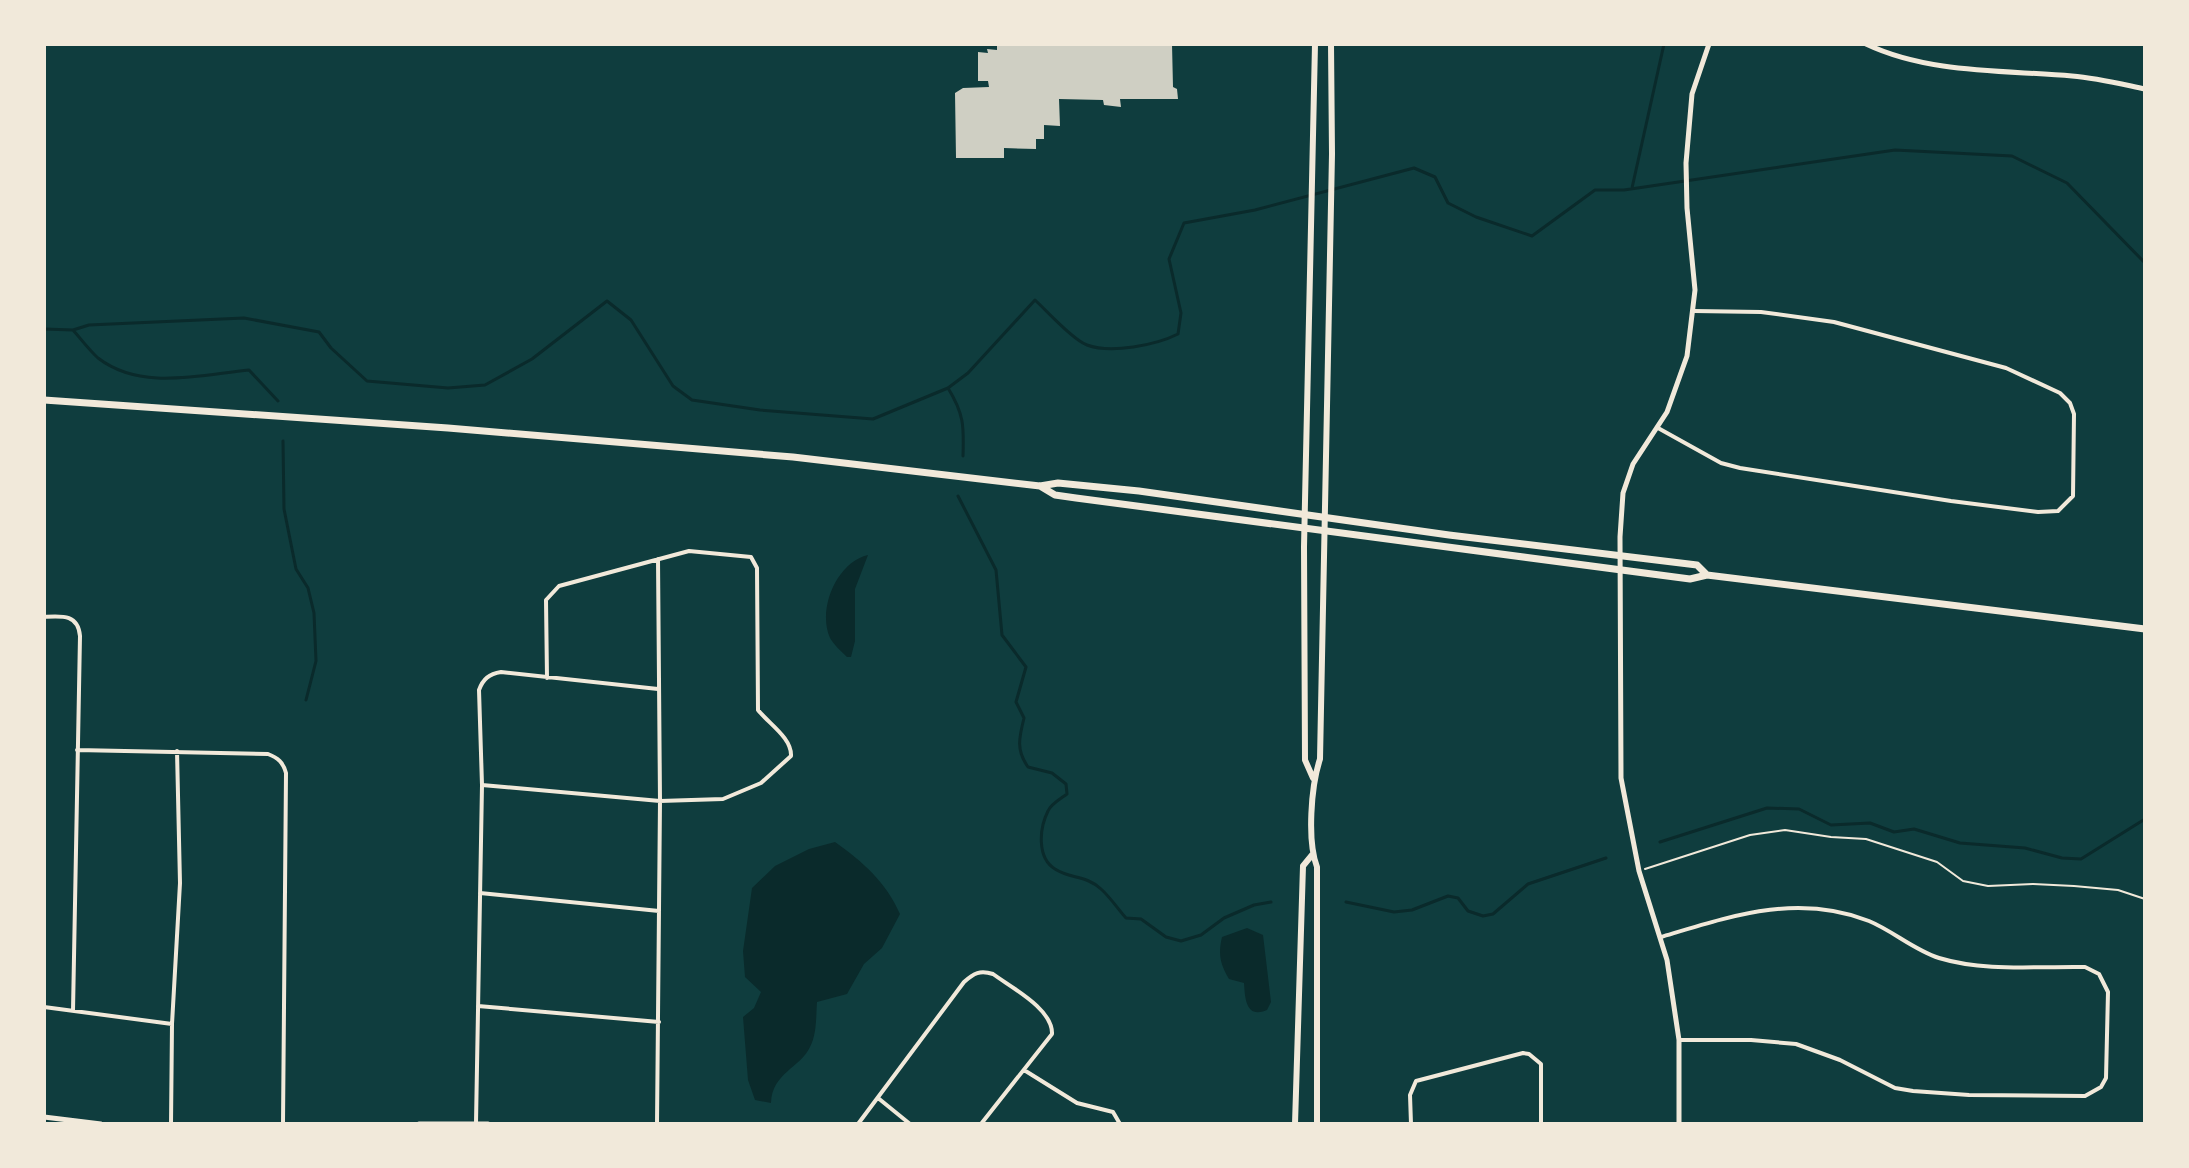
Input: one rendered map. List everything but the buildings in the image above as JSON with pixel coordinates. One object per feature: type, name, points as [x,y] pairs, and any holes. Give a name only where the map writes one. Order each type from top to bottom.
[{"type":"main road","points":[[1313,778],[1305,760],[1305,513],[1315,44]]},
{"type":"main road","points":[[1317,1124],[1317,867],[1312,855],[1313,778],[1320,759],[1332,154],[1331,44]]},
{"type":"main road","points":[[44,400],[558,437],[793,457],[1040,486],[1058,483],[1128,490],[1697,565],[1707,575]]},
{"type":"main road","points":[[1040,486],[1055,495],[1305,530],[1690,579],[1707,575],[2145,629]]},
{"type":"main road","points":[[1295,1124],[1303,866],[1312,855]]},
{"type":"street","points":[[1679,1124],[1679,1040],[1667,960],[1639,871],[1621,778],[1620,557],[1623,493],[1633,464],[1658,428],[1678,386],[1687,356],[1695,290],[1686,163],[1692,94],[1709,44]]},
{"type":"street","points":[[1866,44],[1899,58],[1985,71],[2105,80],[2145,89]]},
{"type":"street","points":[[1658,428],[1721,463],[1740,468],[2038,512],[2058,511],[2073,496],[2074,414],[2070,403],[2060,393],[2042,383],[2006,368],[1834,322],[1761,312],[1694,311]]},
{"type":"street","points":[[482,785],[660,801],[723,799],[761,783],[786,762],[792,750],[758,710],[757,568],[753,559],[689,551],[568,583],[553,590],[546,600],[547,678]]},
{"type":"street","points":[[657,1124],[660,801],[658,559]]},
{"type":"street","points":[[44,617],[68,617],[78,624],[79,630],[73,1011]]},
{"type":"street","points":[[476,1123],[482,785],[479,690],[482,682],[493,673],[501,672],[658,689]]},
{"type":"street","points":[[77,750],[268,754],[280,761],[286,773],[283,1124]]},
{"type":"street","points":[[171,1124],[172,1024],[180,883],[177,751]]},
{"type":"street","points":[[480,893],[659,911]]},
{"type":"street","points":[[1661,937],[1765,909],[1818,907],[1870,922],[1938,957],[1969,964],[2085,967],[2099,974],[2108,992],[2106,1078],[2101,1087],[2085,1096],[1913,1091],[1895,1088],[1840,1060],[1796,1044],[1751,1040],[1679,1040]]},
{"type":"street","points":[[858,1124],[964,982],[976,972],[993,974],[1047,1014],[1051,1020],[1052,1034],[981,1124]]},
{"type":"street","points":[[478,1006],[659,1022]]},
{"type":"street","points":[[44,1007],[172,1024]]},
{"type":"street","points":[[1411,1124],[1410,1095],[1416,1081],[1523,1053],[1541,1064],[1541,1124]]},
{"type":"street","points":[[1024,1070],[1077,1103],[1113,1112],[1120,1124]]},
{"type":"street","points":[[878,1098],[910,1124]]},
{"type":"street","points":[[44,1117],[101,1124]]},
{"type":"street","points":[[419,1124],[488,1124]]},
{"type":"path","points":[[1639,871],[1750,835],[1785,830],[1866,839],[1937,862],[1963,881],[1988,886],[2074,886],[2118,890],[2145,899]]},
{"type":"water","points":[[868,555],[855,589],[855,641],[851,657],[847,657],[830,638],[826,614],[828,601],[832,588],[847,567]]},
{"type":"water","points":[[835,842],[873,874],[900,914],[882,948],[864,964],[847,994],[817,1002],[810,1047],[776,1085],[771,1103],[755,1100],[748,1080],[743,1017],[754,1008],[761,992],[745,977],[743,951],[752,888],[775,866],[809,849]]},
{"type":"water","points":[[1247,928],[1263,935],[1271,1002],[1267,1010],[1260,1012],[1248,1006],[1244,983],[1229,979],[1221,959],[1222,937]]},
{"type":"waterway","points":[[1632,188],[1664,44]]},
{"type":"waterway","points":[[44,329],[73,330],[89,325],[244,318],[319,332],[331,348],[367,381],[448,388],[485,385],[532,359],[607,301],[631,320],[673,386],[692,400],[760,410],[873,419],[948,388],[968,373],[1035,300],[1075,337],[1097,348],[1133,347],[1178,334],[1181,313],[1169,259],[1184,223],[1255,210],[1414,168],[1435,177],[1448,203],[1476,217],[1532,236],[1595,190],[1624,190],[1895,150],[2012,156],[2067,183],[2145,263]]},
{"type":"waterway","points":[[73,330],[98,358],[115,368],[151,378],[249,370],[278,401]]},
{"type":"waterway","points":[[948,388],[962,420],[963,456]]},
{"type":"waterway","points":[[283,441],[284,509],[296,569],[308,588],[314,613],[316,661],[306,700]]},
{"type":"waterway","points":[[958,496],[996,570],[1002,635],[1026,667],[1016,702],[1024,718],[1020,738],[1022,755],[1028,767],[1052,773],[1066,784],[1067,794],[1049,808],[1043,826],[1041,843],[1049,864],[1095,885],[1126,918],[1141,919],[1166,937],[1181,941],[1201,935],[1224,918],[1254,905],[1271,902]]},
{"type":"waterway","points":[[1660,842],[1767,808],[1799,809],[1831,825],[1870,823],[1894,832],[1914,829],[1960,843],[2025,848],[2062,858],[2081,859],[2145,819]]},
{"type":"waterway","points":[[1346,902],[1394,912],[1412,910],[1448,896],[1458,898],[1468,911],[1483,916],[1493,914],[1528,884],[1606,858]]}]
